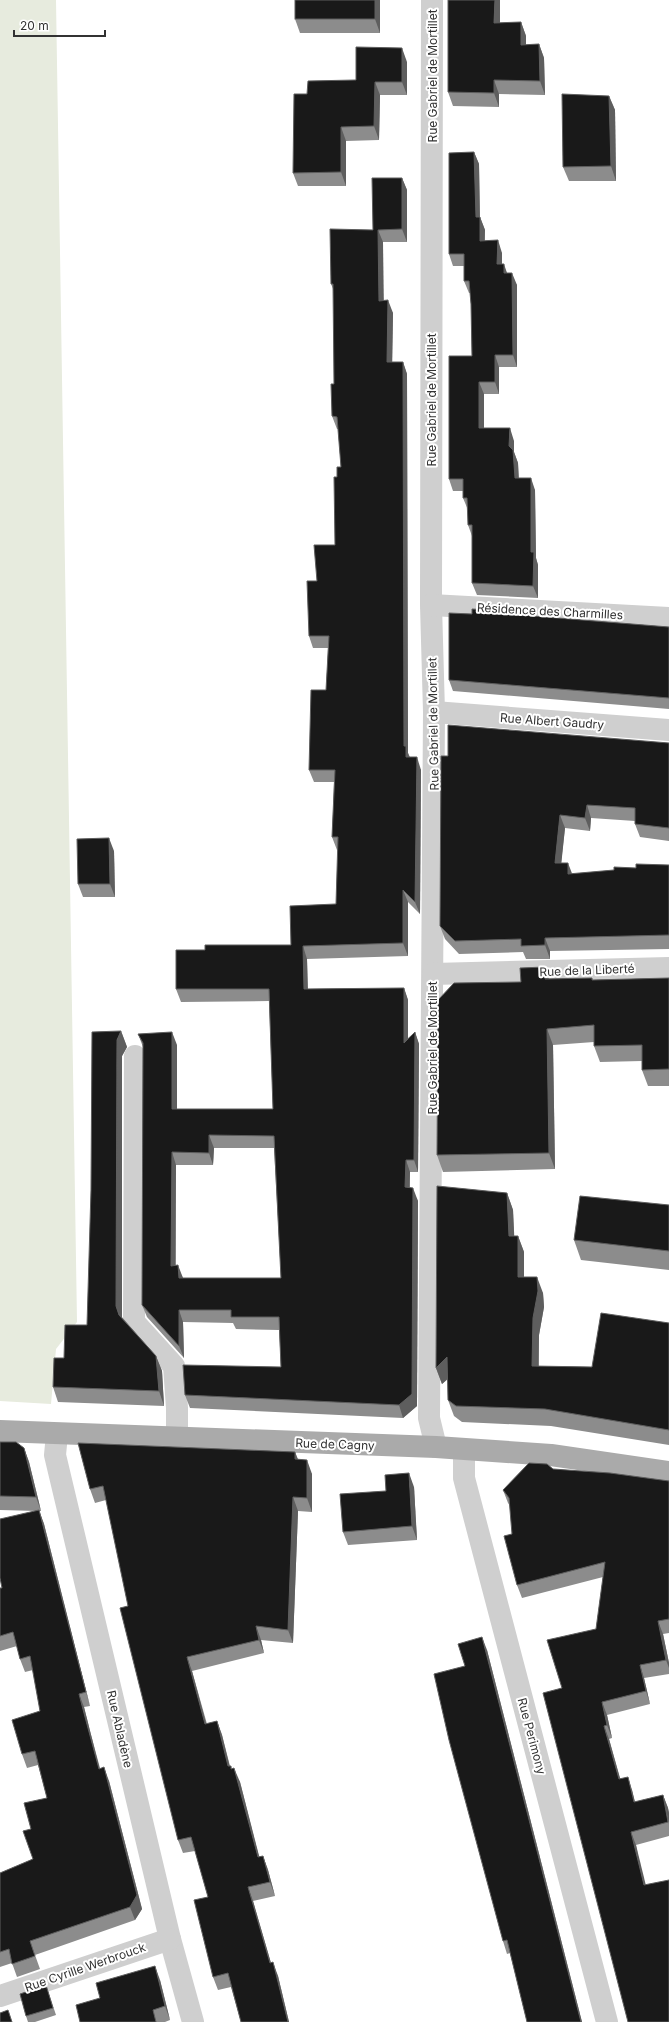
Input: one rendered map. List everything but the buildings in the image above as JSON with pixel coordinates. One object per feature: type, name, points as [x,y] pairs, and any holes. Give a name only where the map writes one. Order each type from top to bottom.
[{"type":"main road","name":"Rue de Cagny","points":[[0,1431],[436,1447],[551,1455],[669,1472]]},
{"type":"street","name":"Rue Gabriel de Mortillet","points":[[432,0],[431,605],[434,712],[429,1418],[436,1447]]},
{"type":"street","name":"Résidence des Charmilles","points":[[431,605],[669,618]]},
{"type":"street","name":"Rue Albert Gaudry","points":[[434,712],[669,730]]},
{"type":"street","name":"Rue de la Liberté","points":[[432,974],[669,968]]},
{"type":"street","points":[[135,1056],[134,1322],[174,1366],[177,1408],[177,1438]]},
{"type":"street","name":"Rue Abladène","points":[[57,1434],[55,1455],[170,1939],[193,2022]]},
{"type":"street","name":"Rue Perimony","points":[[464,1450],[464,1478],[607,2022]]},
{"type":"street","name":"Rue Cyrille Werbrouck","points":[[0,1996],[170,1939]]},
{"type":"shaded area","points":[[0,0],[56,0],[77,1322],[56,1349],[51,1404],[0,1401]]}]
